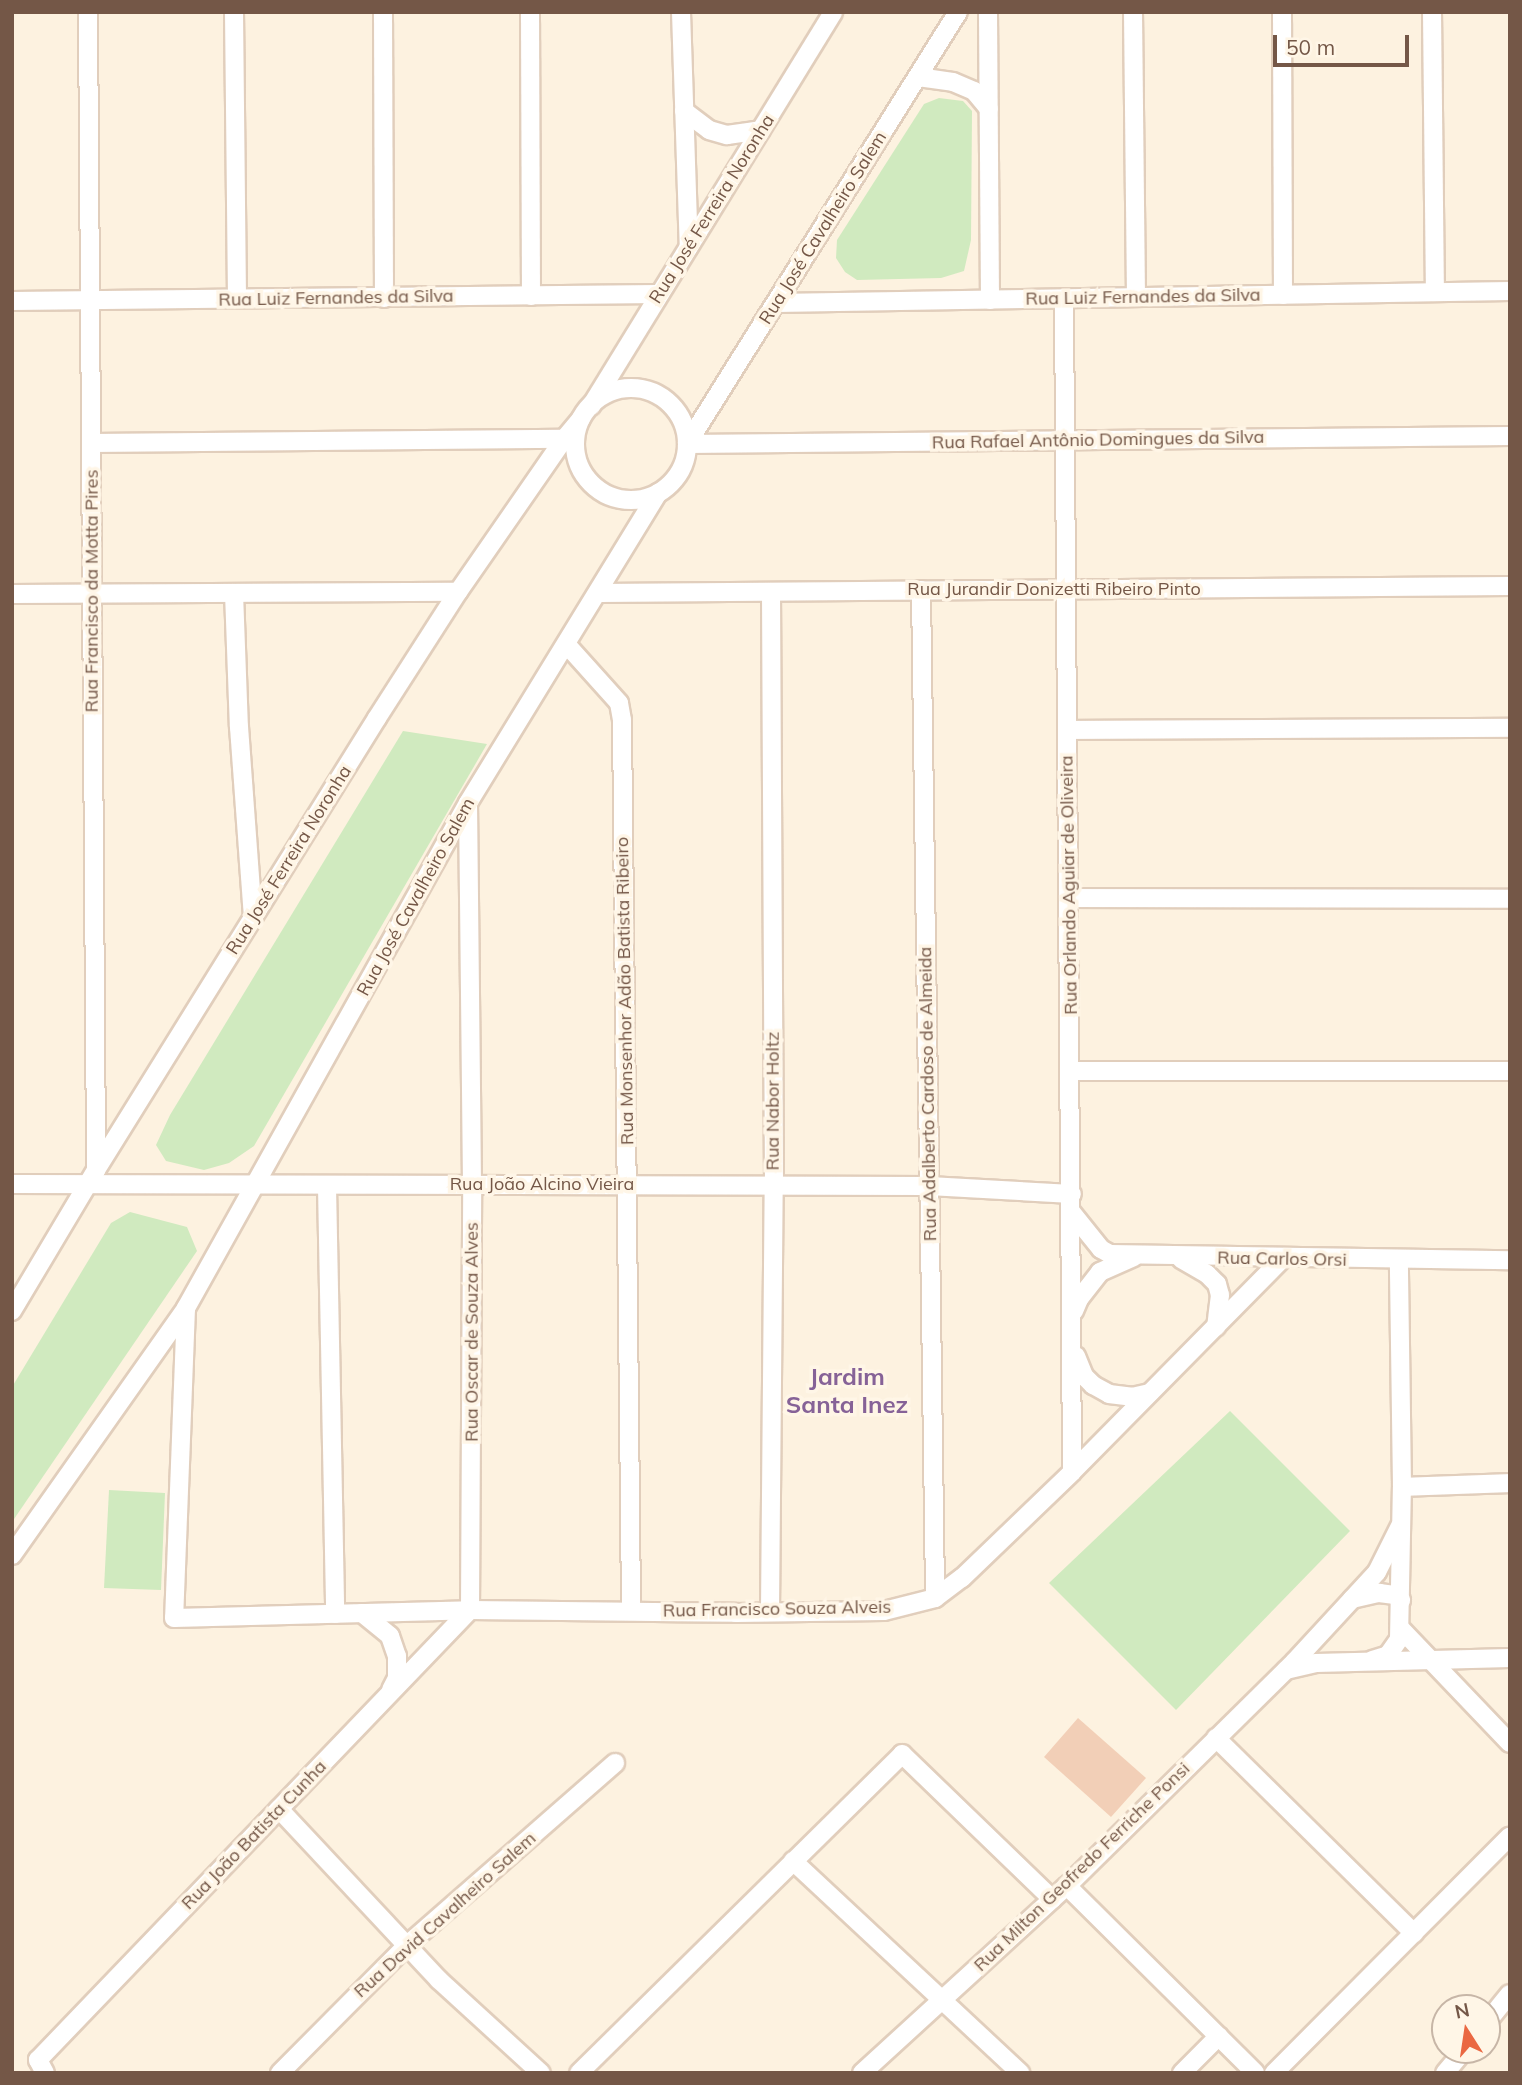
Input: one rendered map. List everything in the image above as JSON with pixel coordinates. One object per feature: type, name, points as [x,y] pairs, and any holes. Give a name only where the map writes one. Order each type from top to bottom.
[{"type":"street","name":"Rua Francisco da Motta Pires","points":[[88,12],[92,1177]]},
{"type":"street","points":[[234,12],[237,299]]},
{"type":"street","points":[[383,12],[384,298]]},
{"type":"street","points":[[530,12],[531,296]]},
{"type":"street","points":[[681,12],[689,247]]},
{"type":"street","name":"Rua José Ferreira Noronha","points":[[12,1311],[92,1177],[377,718],[458,592],[564,439],[586,412],[833,12]]},
{"type":"street","name":"Rua José Cavalheiro Salem","points":[[687,444],[958,12]]},
{"type":"street","points":[[988,12],[990,300]]},
{"type":"street","points":[[1133,12],[1136,297]]},
{"type":"street","points":[[1282,12],[1283,295]]},
{"type":"street","points":[[1432,12],[1435,292]]},
{"type":"street","points":[[918,77],[953,82],[974,91],[989,109]]},
{"type":"street","points":[[684,111],[709,130],[727,135],[761,130]]},
{"type":"street","name":"Rua Luiz Fernandes da Silva","points":[[776,303],[1510,291]]},
{"type":"street","name":"Rua Luiz Fernandes da Silva","points":[[12,302],[659,294]]},
{"type":"street","name":"Rua Orlando Aguiar de Oliveira","points":[[1064,298],[1072,1472]]},
{"type":"street","points":[[623,389],[654,393],[679,415],[687,444],[681,469],[658,493],[625,499],[596,487],[582,471],[575,450],[586,412],[603,396],[623,389]]},
{"type":"street","name":"Rua Rafael Antônio Domingues da Silva","points":[[687,444],[1510,436]]},
{"type":"street","points":[[91,443],[564,439]]},
{"type":"street","name":"Rua José Cavalheiro Salem","points":[[12,1555],[186,1308],[468,803],[658,493]]},
{"type":"street","name":"Rua Jurandir Donizetti Ribeiro Pinto","points":[[598,593],[1510,586]]},
{"type":"street","name":"Rua Adalberto Cardoso de Almeida","points":[[921,590],[935,1598]]},
{"type":"street","points":[[12,594],[458,592]]},
{"type":"street","name":"Rua Nabor Holtz","points":[[770,1610],[774,1185],[771,592]]},
{"type":"street","points":[[234,593],[239,727],[253,916]]},
{"type":"street","name":"Rua Monsenhor Adão Batista Ribeiro","points":[[567,645],[619,703],[622,720],[631,1610]]},
{"type":"street","points":[[1068,730],[1510,727]]},
{"type":"street","name":"Rua Oscar de Souza Alves","points":[[468,803],[472,1184],[470,1610]]},
{"type":"street","points":[[1069,898],[1510,899]]},
{"type":"street","points":[[1071,1070],[1510,1071]]},
{"type":"street","name":"Rua João Alcino Vieira","points":[[12,1184],[92,1177],[327,1186],[929,1186],[1072,1194]]},
{"type":"street","points":[[327,1186],[335,1614]]},
{"type":"street","name":"Rua Carlos Orsi","points":[[1072,1213],[1101,1249],[1110,1254],[1399,1261],[1510,1260]]},
{"type":"street","points":[[1072,1317],[1079,1298],[1100,1272],[1137,1255]]},
{"type":"street","points":[[1175,1256],[1207,1274],[1217,1284],[1220,1295],[1216,1326]]},
{"type":"street","name":"Rua Francisco Souza Alveis","points":[[174,1618],[470,1610],[884,1611],[935,1598],[962,1578],[1072,1472],[1282,1259]]},
{"type":"street","points":[[1372,1660],[1388,1655],[1396,1648],[1400,1628],[1402,1487],[1399,1261]]},
{"type":"street","name":"Rua José Cavalheiro Salem","points":[[174,1618],[186,1308]]},
{"type":"street","points":[[1072,1346],[1084,1376],[1093,1385],[1109,1394],[1132,1397],[1150,1392]]},
{"type":"street","points":[[1402,1487],[1510,1483]]},
{"type":"street","name":"Rua Milton Geofredo Ferriche Ponsi","points":[[862,2073],[1068,1886],[1292,1664],[1377,1572],[1400,1526]]},
{"type":"street","points":[[1352,1599],[1379,1592],[1395,1595],[1401,1600]]},
{"type":"street","name":"Rua João Batista Cunha","points":[[41,2066],[279,1809],[470,1610]]},
{"type":"street","points":[[362,1613],[390,1636],[397,1656],[397,1678],[390,1694]]},
{"type":"street","points":[[1400,1628],[1510,1743]]},
{"type":"street","points":[[1312,1643],[1313,1654],[1326,1662]]},
{"type":"street","points":[[1292,1664],[1430,1658],[1510,1658]]},
{"type":"street","points":[[1216,1738],[1414,1933]]},
{"type":"street","points":[[579,2073],[902,1754],[1052,1899]]},
{"type":"street","name":"Rua David Cavalheiro Salem","points":[[281,2073],[406,1946],[615,1763]]},
{"type":"street","points":[[279,1809],[439,1980],[541,2073]]},
{"type":"street","points":[[1274,2073],[1510,1836]]},
{"type":"street","points":[[793,1861],[944,1999],[1020,2073]]},
{"type":"street","points":[[1068,1886],[1255,2073]]},
{"type":"street","points":[[1182,2073],[1219,2036]]},
{"type":"green space","points":[[939,98],[963,101],[972,111],[971,240],[964,271],[941,278],[857,280],[845,272],[836,258],[837,240],[924,104]]},
{"type":"green space","points":[[403,731],[487,744],[254,1146],[229,1163],[204,1170],[166,1161],[156,1145],[170,1115]]},
{"type":"green space","points":[[130,1212],[187,1227],[197,1251],[12,1522],[12,1387],[111,1223]]},
{"type":"green space","points":[[1230,1411],[1350,1531],[1176,1710],[1049,1583]]},
{"type":"green space","points":[[109,1490],[165,1493],[161,1590],[104,1588]]},
{"type":"building","points":[[1078,1718],[1146,1778],[1111,1817],[1044,1757]]},
{"type":"district","name":"Jardim Santa Inez","points":[[847,1391]]}]
